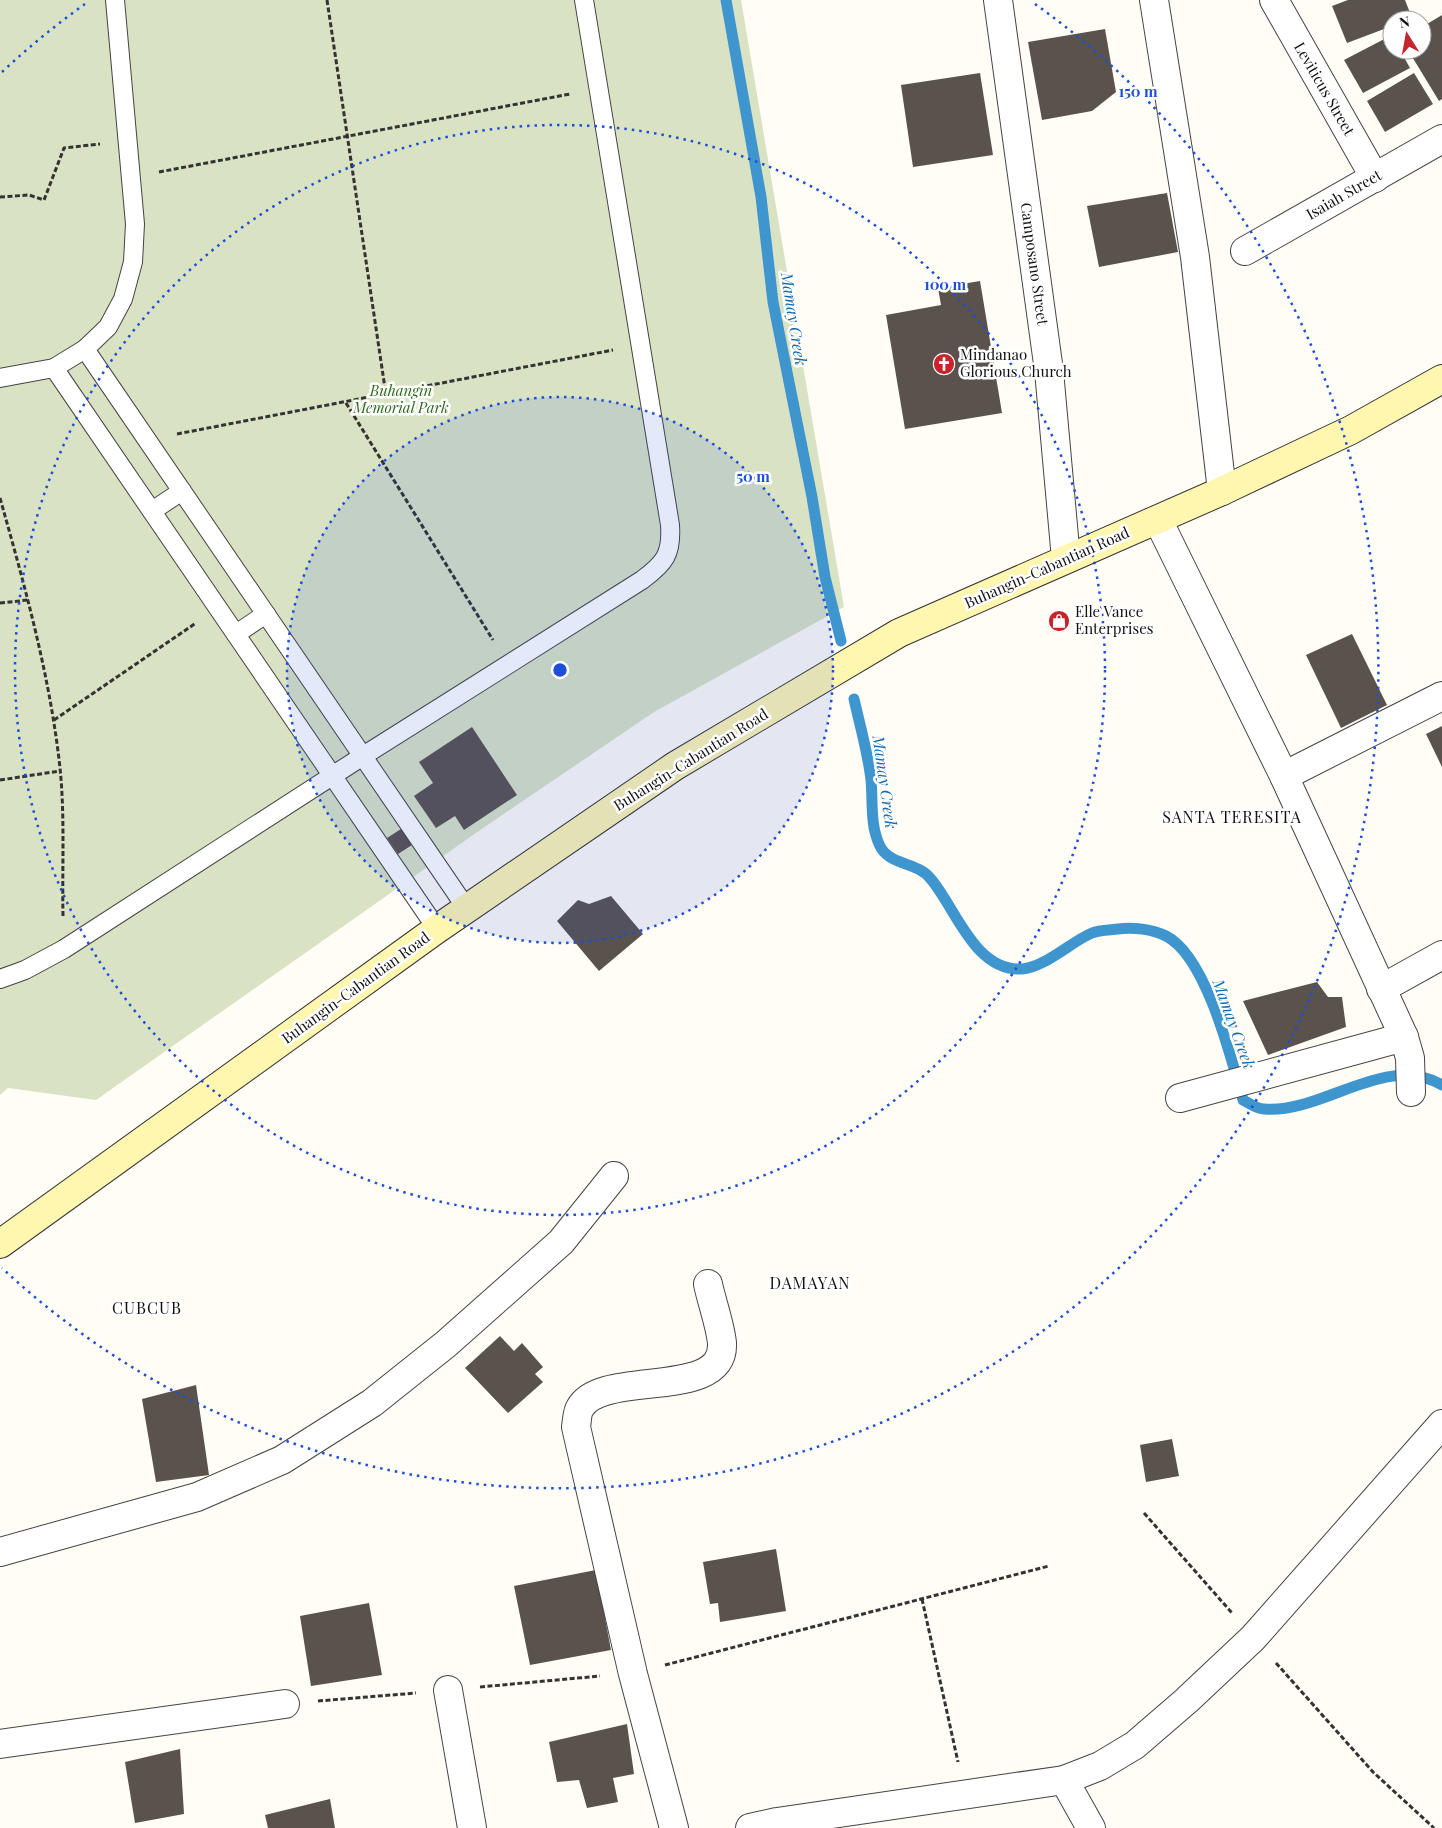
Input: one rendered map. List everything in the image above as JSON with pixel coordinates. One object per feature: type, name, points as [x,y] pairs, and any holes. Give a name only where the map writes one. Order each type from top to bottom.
[{"type":"main road","name":"Buhangin-Cabantian Road","points":[[0,1244],[437,929],[675,766],[898,633],[1222,491],[1351,430],[1442,379]]},
{"type":"street","name":"Camposano Street","points":[[998,0],[1049,370],[1066,560]]},
{"type":"street","points":[[1154,0],[1195,257],[1222,491]]},
{"type":"street","name":"Leviticus Street","points":[[1274,0],[1375,178]]},
{"type":"street","name":"Isaiah Street","points":[[1245,251],[1442,139]]},
{"type":"street","points":[[1158,520],[1284,776],[1381,989],[1407,1048],[1411,1092]]},
{"type":"street","points":[[1284,776],[1442,696]]},
{"type":"street","points":[[1381,989],[1442,955]]},
{"type":"street","points":[[1180,1098],[1257,1077],[1407,1048]]},
{"type":"street","points":[[0,1552],[196,1497],[282,1460],[372,1403],[446,1344],[561,1242],[614,1176]]},
{"type":"street","points":[[674,1828],[633,1674],[576,1426],[580,1408],[591,1397],[618,1388],[693,1377],[710,1370],[719,1360],[722,1344],[708,1284]]},
{"type":"street","points":[[750,1828],[777,1822],[1064,1780],[1100,1766],[1135,1745],[1186,1701],[1253,1638],[1442,1424]]},
{"type":"street","points":[[448,1690],[472,1828]]},
{"type":"street","points":[[0,1744],[285,1704]]},
{"type":"street","points":[[1064,1780],[1091,1828]]},
{"type":"lane","points":[[0,378],[54,368],[85,349],[108,327],[123,299],[133,262],[135,224],[115,0]]},
{"type":"lane","points":[[0,979],[25,970],[64,949],[362,756],[642,580],[658,568],[667,556],[671,543],[670,525],[584,0]]},
{"type":"lane","points":[[85,349],[467,909]]},
{"type":"lane","points":[[54,368],[437,929]]},
{"type":"lane","points":[[152,511],[182,491]]},
{"type":"lane","points":[[236,634],[266,614]]},
{"type":"path","points":[[327,0],[386,395]]},
{"type":"path","points":[[132,177],[598,88]]},
{"type":"path","points":[[0,197],[29,195],[44,200],[64,148],[128,142]]},
{"type":"path","points":[[147,440],[640,345]]},
{"type":"path","points":[[346,403],[508,664]]},
{"type":"path","points":[[0,498],[28,600],[54,720],[60,771],[64,949]]},
{"type":"path","points":[[0,603],[28,600]]},
{"type":"path","points":[[54,720],[218,608]]},
{"type":"path","points":[[0,780],[60,771]]},
{"type":"path","points":[[1144,1513],[1373,1772],[1434,1828]]},
{"type":"path","points":[[285,1704],[633,1674],[1049,1566]]},
{"type":"path","points":[[922,1599],[965,1795]]},
{"type":"green space","name":"Buhangin Memorial Park","points":[[0,0],[741,0],[844,607],[654,712],[483,828],[96,1100],[8,1088],[0,1095]]},
{"type":"building","points":[[1348,0],[1405,0],[1409,10],[1382,10],[1382,30],[1347,43],[1332,6]]},
{"type":"building","points":[[1442,15],[1442,99],[1439,101],[1414,60],[1432,60],[1432,21]]},
{"type":"building","points":[[1105,29],[1116,92],[1092,111],[1042,120],[1028,42]]},
{"type":"building","points":[[1382,40],[1382,60],[1406,60],[1410,68],[1363,93],[1344,60]]},
{"type":"building","points":[[980,73],[993,155],[913,167],[901,85]]},
{"type":"building","points":[[1414,73],[1433,104],[1385,132],[1367,101]]},
{"type":"building","points":[[1167,193],[1178,252],[1099,267],[1087,206]]},
{"type":"building","name":"Mindanao Glorious Church","points":[[980,281],[1002,413],[905,429],[886,315],[941,305],[938,288]]},
{"type":"building","points":[[1352,634],[1387,705],[1341,728],[1306,655]]},
{"type":"building","points":[[1442,726],[1442,767],[1426,734]]},
{"type":"building","points":[[472,727],[517,795],[464,830],[455,816],[436,828],[414,796],[433,783],[419,762]]},
{"type":"building","points":[[401,829],[412,845],[398,854],[387,838]]},
{"type":"building","points":[[611,896],[643,934],[599,971],[557,921],[578,900],[589,904]]},
{"type":"building","points":[[1317,982],[1328,997],[1342,997],[1346,1027],[1268,1055],[1243,1001]]},
{"type":"building","points":[[500,1336],[514,1351],[522,1343],[543,1367],[535,1374],[543,1382],[508,1413],[465,1368]]},
{"type":"building","points":[[196,1385],[209,1475],[156,1482],[142,1399]]},
{"type":"building","points":[[1172,1439],[1179,1476],[1146,1482],[1140,1445]]},
{"type":"building","points":[[776,1549],[786,1611],[720,1622],[718,1603],[710,1604],[703,1562]]},
{"type":"building","points":[[596,1570],[611,1650],[530,1665],[514,1586]]},
{"type":"building","points":[[369,1603],[382,1675],[311,1686],[300,1616]]},
{"type":"building","points":[[627,1724],[634,1774],[613,1778],[618,1802],[587,1808],[579,1780],[557,1782],[549,1742]]},
{"type":"building","points":[[180,1749],[184,1814],[135,1823],[125,1762]]},
{"type":"building","points":[[330,1799],[335,1828],[268,1828],[265,1815]]},
{"type":"waterway","name":"Mamay Creek","points":[[726,0],[761,197],[773,302],[812,497],[825,577],[841,641]]},
{"type":"waterway","name":"Mamay Creek","points":[[854,699],[868,760],[873,820],[879,844],[889,856],[917,869],[930,878],[967,935],[978,949],[991,960],[1005,967],[1022,969],[1049,959],[1092,933],[1124,928],[1149,930],[1166,936],[1180,947],[1193,964],[1215,1010],[1232,1059],[1243,1100],[1253,1106],[1264,1109],[1286,1108],[1309,1103],[1376,1079],[1398,1076],[1420,1077],[1442,1085]]},
{"type":"place","name":"Mindanao Glorious Church","points":[[944,364]]},
{"type":"place","name":"Elle Vance Enterprises","points":[[1059,621]]},
{"type":"district","name":"SANTA TERESITA","points":[[1232,817]]},
{"type":"district","name":"DAMAYAN","points":[[810,1283]]},
{"type":"district","name":"CUBCUB","points":[[147,1308]]}]
